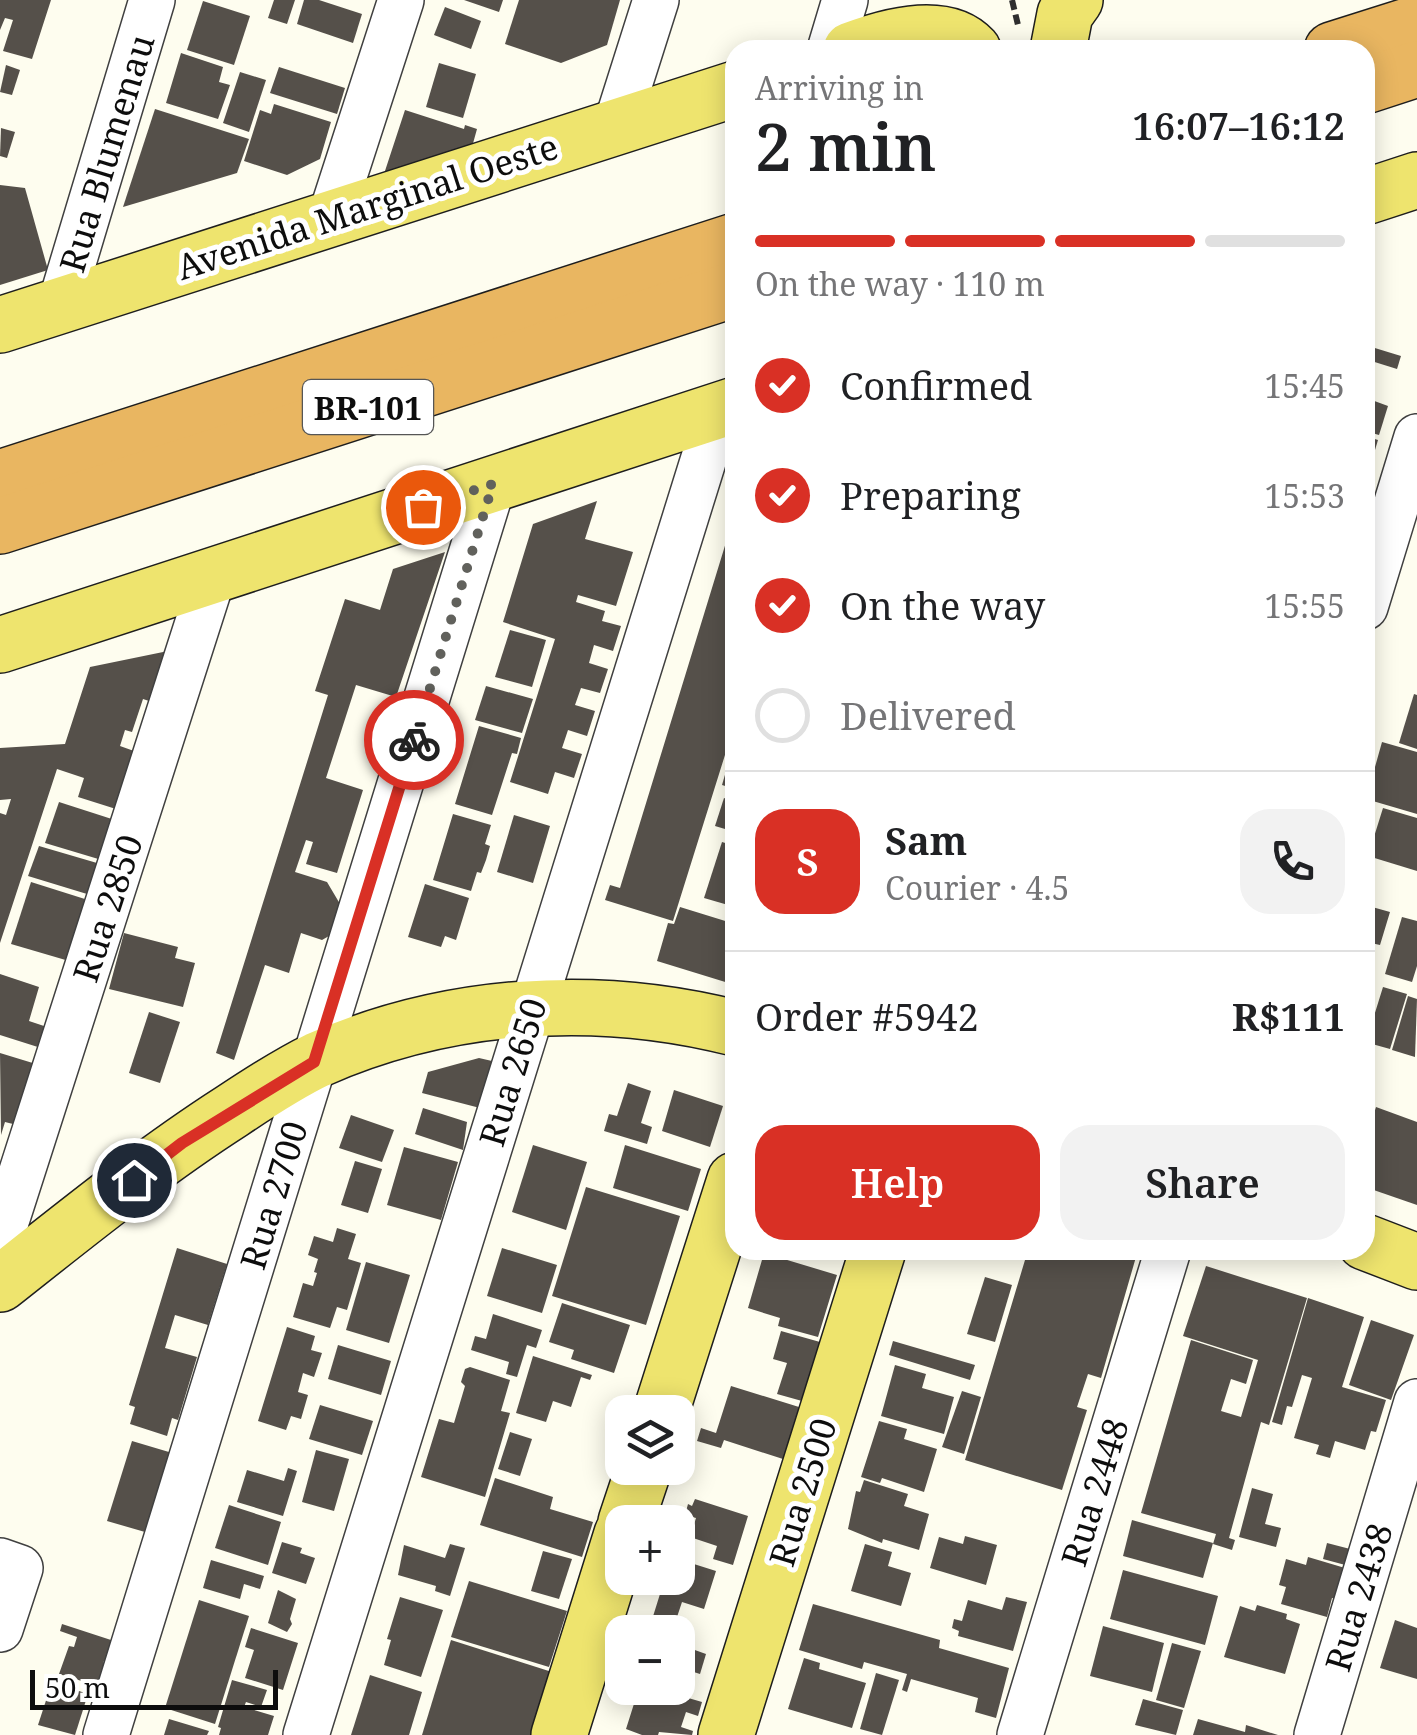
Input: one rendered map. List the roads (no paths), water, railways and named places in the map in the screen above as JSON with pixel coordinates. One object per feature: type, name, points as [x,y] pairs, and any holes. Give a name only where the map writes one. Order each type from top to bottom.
[{"type":"highway","points":[[1363,40],[1417,23]]},
{"type":"highway","points":[[1375,83],[1417,69]]},
{"type":"highway","name":"BR-101","points":[[0,478],[725,244]]},
{"type":"highway","name":"BR-101","points":[[0,526],[725,292]]},
{"type":"main road","points":[[841,40],[876,0]]},
{"type":"main road","points":[[953,0],[980,40]]},
{"type":"main road","points":[[1060,40],[1066,14],[1075,0]]},
{"type":"main road","points":[[894,40],[924,33],[956,40]]},
{"type":"main road","name":"Avenida Marginal Oeste","points":[[0,325],[725,91]]},
{"type":"main road","points":[[1375,194],[1417,180]]},
{"type":"main road","points":[[0,645],[725,408]]},
{"type":"main road","points":[[0,1284],[182,1143],[314,1062],[372,1039],[430,1023],[533,1006],[666,1014],[725,1026]]},
{"type":"main road","points":[[666,1395],[725,1211]]},
{"type":"main road","points":[[1375,1246],[1417,1262]]},
{"type":"main road","name":"Rua 2500","points":[[726,1735],[875,1260]]},
{"type":"main road","points":[[559,1735],[605,1588]]},
{"type":"street","name":"Rua Blumenau","points":[[60,306],[152,0]]},
{"type":"street","points":[[330,219],[401,0]]},
{"type":"street","points":[[616,126],[656,0]]},
{"type":"street","points":[[835,40],[845,0]]},
{"type":"street","name":"Rua 2650","points":[[306,1735],[533,1006],[725,413]]},
{"type":"street","points":[[1375,574],[1417,437]]},
{"type":"street","name":"Rua 2700","points":[[106,1735],[493,484]]},
{"type":"street","name":"Rua 2850","points":[[0,1240],[213,576]]},
{"type":"street","name":"Rua 2448","points":[[1020,1735],[1165,1260]]},
{"type":"street","name":"Rua 2438","points":[[1317,1735],[1417,1402]]},
{"type":"street","points":[[0,1561],[20,1568],[0,1630]]}]
